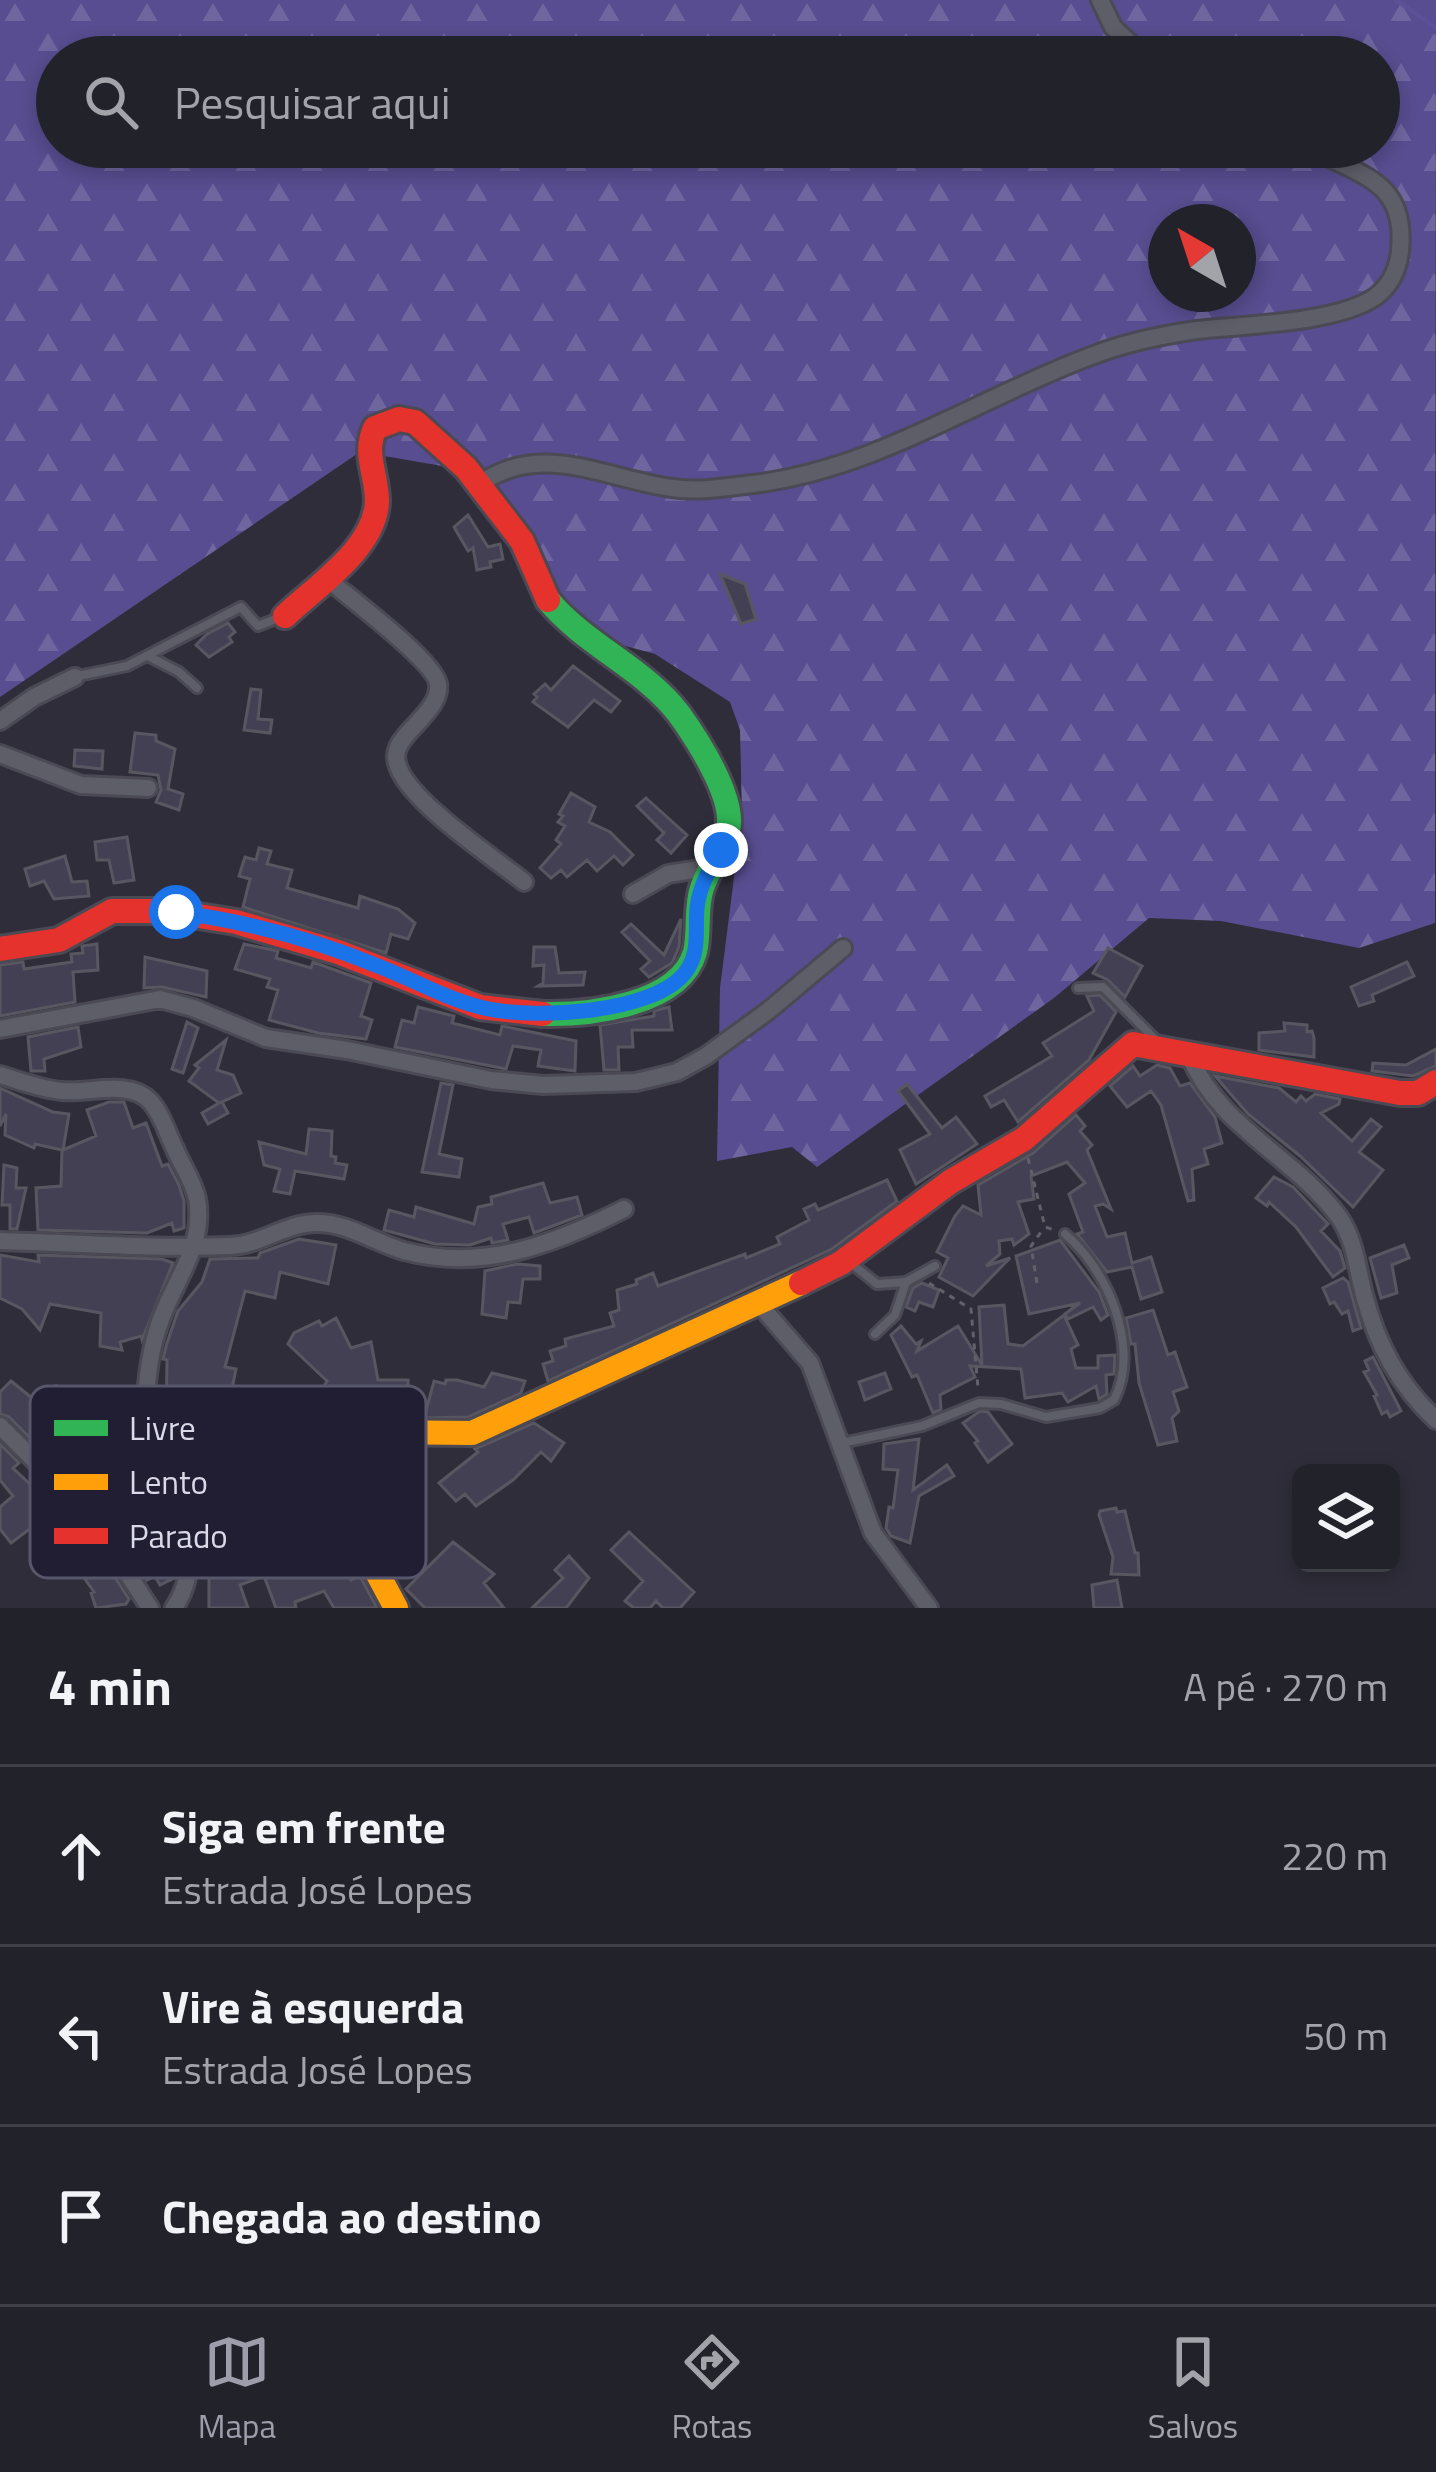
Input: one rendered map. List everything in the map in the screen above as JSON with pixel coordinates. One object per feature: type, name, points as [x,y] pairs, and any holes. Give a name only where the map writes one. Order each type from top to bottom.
[{"type":"street","points":[[1100,0],[1123,36]]},
{"type":"street","points":[[480,484],[516,466],[554,462],[675,489],[760,483],[896,444],[1109,350],[1181,333],[1290,320],[1359,304],[1374,297],[1396,271],[1401,234],[1397,203],[1382,186],[1348,168]]},
{"type":"street","points":[[0,949],[58,940],[112,911],[168,911],[236,922],[338,952],[480,1007],[547,1014],[578,1013],[660,992],[686,972],[695,951],[700,892],[726,841],[730,818],[726,794],[661,694],[606,654],[549,602],[522,541],[480,484],[415,422],[399,419],[375,428],[367,447],[377,502],[372,523],[285,616]]},
{"type":"street","points":[[325,578],[421,656],[437,679],[437,696],[396,754],[400,772],[447,824],[524,882]]},
{"type":"street","points":[[0,721],[75,677]]},
{"type":"street","points":[[0,754],[81,784],[148,788]]},
{"type":"street","points":[[632,894],[668,874],[711,867]]},
{"type":"street","points":[[0,1029],[160,999],[266,1038],[490,1081],[543,1085],[636,1082],[677,1072],[706,1056],[843,947]]},
{"type":"street","points":[[426,1436],[472,1433],[759,1304],[846,1259],[950,1182],[1024,1139],[1133,1044],[1400,1093],[1418,1093],[1436,1082]]},
{"type":"street","points":[[1190,1057],[1208,1089],[1235,1120],[1338,1216],[1353,1246],[1366,1305],[1384,1352],[1404,1387],[1436,1420]]},
{"type":"street","points":[[0,1075],[60,1091],[132,1090],[150,1101],[193,1185],[198,1212],[195,1245],[158,1328],[149,1386]]},
{"type":"street","points":[[0,1241],[235,1246],[299,1224],[326,1223],[402,1251],[471,1261],[558,1238],[624,1209]]},
{"type":"street","points":[[759,1304],[810,1363],[873,1533],[929,1608]]},
{"type":"street","points":[[0,1426],[30,1456]]},
{"type":"street","points":[[131,1578],[150,1608]]},
{"type":"street","points":[[174,1608],[188,1578]]},
{"type":"street","points":[[380,1578],[396,1608]]},
{"type":"lane","points":[[75,677],[128,666],[241,607],[258,626],[285,616]]},
{"type":"lane","points":[[147,656],[179,672],[197,688]]},
{"type":"lane","points":[[1078,988],[1103,987],[1165,1048]]},
{"type":"lane","points":[[842,1443],[922,1426],[980,1403],[1046,1417],[1100,1408],[1117,1395],[1121,1356],[1115,1307],[1084,1253],[1064,1234]]},
{"type":"lane","points":[[846,1259],[877,1284],[906,1282],[935,1266]]},
{"type":"lane","points":[[875,1334],[895,1315],[906,1282]]},
{"type":"path","points":[[1024,1139],[1045,1227]]},
{"type":"path","points":[[1045,1227],[1064,1234]]},
{"type":"path","points":[[1037,1283],[1030,1246],[1045,1227]]},
{"type":"path","points":[[917,1276],[971,1309],[980,1403]]},
{"type":"green space","points":[[0,0],[1436,0],[1435,923],[1359,948],[1221,921],[1149,918],[1054,998],[817,1167],[792,1147],[717,1161],[720,988],[742,814],[740,730],[730,702],[655,654],[622,645],[556,599],[489,487],[442,466],[384,456],[376,441],[0,697]]},
{"type":"building","points":[[468,515],[488,547],[500,544],[503,559],[490,562],[491,567],[477,570],[473,548],[468,551],[454,527]]},
{"type":"building","points":[[720,574],[745,584],[756,619],[741,624]]},
{"type":"building","points":[[228,623],[235,632],[229,637],[232,642],[209,657],[196,645]]},
{"type":"building","points":[[573,666],[620,701],[611,712],[594,700],[568,727],[533,702],[534,694],[545,684],[551,690]]},
{"type":"building","points":[[251,689],[261,690],[258,719],[272,720],[270,733],[244,730]]},
{"type":"building","points":[[135,733],[156,735],[156,741],[175,749],[168,789],[183,794],[179,810],[156,802],[161,790],[158,775],[130,772]]},
{"type":"building","points":[[75,750],[103,751],[102,769],[74,766]]},
{"type":"building","points":[[571,793],[595,807],[589,822],[610,832],[633,855],[623,865],[614,856],[597,871],[587,860],[567,877],[561,870],[551,878],[540,868],[561,844],[556,840],[565,826],[558,822],[563,816],[559,814]]},
{"type":"building","points":[[646,798],[687,835],[671,853],[657,840],[664,833],[637,806]]},
{"type":"building","points":[[127,837],[134,880],[114,883],[109,860],[97,860],[95,842]]},
{"type":"building","points":[[259,848],[271,851],[267,864],[292,870],[287,888],[358,908],[360,896],[398,909],[415,923],[408,939],[391,934],[386,953],[243,907],[250,879],[239,876],[245,857],[256,860]]},
{"type":"building","points":[[65,856],[72,882],[87,881],[89,896],[54,899],[44,881],[30,886],[25,869]]},
{"type":"building","points":[[681,919],[679,947],[672,963],[649,977],[641,969],[650,961],[622,932],[631,924],[664,955]]},
{"type":"building","points":[[97,944],[98,970],[73,972],[75,1002],[0,1016],[0,965],[23,962],[24,969],[72,962],[71,954],[83,953],[82,946]]},
{"type":"building","points":[[244,944],[278,951],[276,958],[311,968],[313,962],[371,983],[361,1016],[372,1020],[366,1039],[269,1020],[278,990],[267,987],[270,979],[235,969]]},
{"type":"building","points":[[534,947],[555,947],[559,973],[585,972],[583,985],[538,986],[543,983],[544,965],[533,966]]},
{"type":"building","points":[[1108,948],[1142,966],[1125,997],[1093,973]]},
{"type":"building","points":[[145,957],[207,971],[206,997],[144,988]]},
{"type":"building","points":[[1407,962],[1414,976],[1359,1006],[1351,987]]},
{"type":"building","points":[[1100,995],[1116,1012],[1089,1060],[1018,1122],[1004,1100],[991,1107],[985,1096],[1052,1056],[1043,1043],[1094,1011],[1087,996]]},
{"type":"building","points":[[418,1007],[454,1016],[452,1023],[500,1035],[502,1026],[576,1041],[575,1071],[538,1066],[541,1050],[513,1046],[506,1069],[395,1047],[402,1020],[414,1023]]},
{"type":"building","points":[[669,1007],[672,1030],[632,1030],[633,1047],[618,1047],[619,1070],[604,1070],[600,1025],[654,1016],[654,1011]]},
{"type":"building","points":[[187,1022],[198,1028],[183,1073],[172,1069]]},
{"type":"building","points":[[1284,1023],[1307,1025],[1314,1038],[1314,1057],[1259,1050],[1259,1033],[1285,1031]]},
{"type":"building","points":[[78,1027],[81,1047],[44,1059],[45,1071],[31,1071],[28,1037]]},
{"type":"building","points":[[226,1040],[217,1070],[233,1075],[241,1093],[222,1102],[228,1113],[208,1124],[202,1113],[219,1103],[189,1081],[199,1068],[195,1065]]},
{"type":"building","points":[[1436,1049],[1436,1066],[1413,1076],[1372,1071],[1373,1063],[1406,1065]]},
{"type":"building","points":[[1157,1065],[1170,1068],[1180,1086],[1190,1083],[1215,1117],[1222,1143],[1204,1149],[1208,1164],[1192,1169],[1194,1200],[1188,1201],[1161,1105],[1151,1091],[1127,1107],[1110,1086],[1133,1066],[1140,1076]]},
{"type":"building","points":[[1215,1076],[1279,1088],[1296,1102],[1315,1094],[1340,1099],[1321,1113],[1352,1141],[1371,1119],[1381,1127],[1359,1152],[1383,1170],[1353,1207],[1248,1114]]},
{"type":"building","points":[[441,1083],[453,1085],[439,1154],[462,1159],[459,1177],[422,1172]]},
{"type":"building","points":[[907,1084],[942,1128],[956,1117],[977,1144],[916,1184],[900,1150],[930,1134],[898,1091]]},
{"type":"building","points":[[0,1088],[53,1112],[69,1114],[63,1150],[96,1136],[87,1110],[124,1102],[133,1128],[146,1123],[162,1166],[168,1164],[179,1185],[184,1228],[174,1231],[172,1223],[147,1233],[38,1230],[36,1188],[61,1186],[62,1150],[35,1144],[34,1148],[5,1135],[6,1114],[0,1126]]},
{"type":"building","points":[[1076,1115],[1085,1126],[1080,1131],[1092,1145],[1087,1150],[1111,1209],[1095,1206],[1107,1237],[1125,1233],[1132,1263],[1151,1257],[1162,1292],[1141,1299],[1132,1267],[1107,1272],[1077,1234],[1083,1232],[1069,1194],[1085,1183],[1067,1162],[1031,1176],[1034,1199],[1018,1202],[1029,1234],[1014,1245],[1012,1239],[999,1241],[1000,1254],[986,1266],[1010,1258],[973,1296],[939,1277],[948,1258],[937,1252],[955,1216],[963,1206],[981,1215],[978,1185],[1033,1153]]},
{"type":"building","points":[[309,1129],[332,1131],[331,1156],[336,1157],[335,1163],[347,1165],[344,1179],[295,1171],[290,1194],[274,1191],[280,1169],[264,1165],[259,1142],[306,1154]]},
{"type":"building","points":[[4,1165],[17,1168],[16,1188],[26,1188],[17,1229],[10,1229],[10,1205],[2,1205]]},
{"type":"building","points":[[1274,1177],[1293,1187],[1328,1224],[1321,1231],[1340,1251],[1345,1268],[1333,1277],[1296,1227],[1269,1202],[1267,1206],[1256,1198]]},
{"type":"building","points":[[887,1180],[897,1201],[832,1249],[548,1381],[543,1364],[553,1361],[550,1351],[566,1346],[565,1339],[614,1326],[610,1313],[619,1310],[617,1290],[653,1273],[658,1286],[745,1254],[746,1258],[780,1244],[777,1237],[809,1220],[804,1209],[815,1204],[818,1210]]},
{"type":"building","points":[[543,1183],[550,1203],[577,1197],[582,1215],[534,1233],[529,1217],[503,1224],[508,1240],[492,1243],[491,1238],[470,1245],[435,1244],[384,1230],[389,1210],[414,1217],[416,1207],[474,1224],[478,1207],[492,1204],[491,1197]]},
{"type":"building","points":[[299,1239],[336,1245],[328,1284],[280,1272],[275,1298],[245,1291],[225,1367],[236,1369],[233,1386],[167,1386],[167,1360],[163,1359],[167,1343],[178,1311],[202,1282],[210,1259],[258,1258],[260,1253]]},
{"type":"building","points":[[1060,1240],[1099,1292],[1108,1315],[1101,1320],[1093,1307],[1068,1319],[1065,1314],[1080,1303],[1029,1314],[1016,1256]]},
{"type":"building","points":[[1404,1245],[1409,1258],[1392,1265],[1397,1293],[1381,1298],[1370,1258]]},
{"type":"building","points":[[0,1255],[39,1262],[38,1255],[173,1263],[142,1340],[141,1336],[120,1342],[122,1350],[100,1346],[101,1313],[50,1304],[40,1330],[22,1309],[0,1298]]},
{"type":"building","points":[[517,1264],[540,1266],[540,1279],[523,1279],[520,1303],[508,1302],[506,1318],[482,1314],[485,1271]]},
{"type":"building","points":[[1343,1278],[1361,1328],[1353,1331],[1348,1311],[1342,1314],[1334,1302],[1330,1304],[1323,1288]]},
{"type":"building","points":[[922,1283],[939,1290],[933,1307],[919,1302],[915,1311],[906,1307],[913,1288]]},
{"type":"building","points":[[1004,1305],[1008,1344],[1023,1346],[1064,1315],[1078,1345],[1071,1349],[1076,1368],[1098,1368],[1098,1356],[1115,1355],[1114,1374],[1106,1375],[1107,1394],[1099,1399],[1096,1386],[1068,1402],[1062,1393],[1025,1398],[1021,1369],[970,1366],[975,1377],[940,1395],[941,1409],[933,1413],[917,1375],[912,1377],[891,1335],[901,1326],[916,1344],[921,1341],[917,1351],[958,1326],[982,1365],[979,1307]]},
{"type":"building","points":[[1153,1310],[1168,1355],[1175,1352],[1187,1387],[1173,1392],[1179,1411],[1172,1418],[1177,1441],[1158,1445],[1126,1318]]},
{"type":"building","points":[[336,1318],[351,1348],[371,1342],[378,1380],[408,1380],[408,1386],[324,1386],[327,1381],[288,1344],[294,1333]]},
{"type":"building","points":[[1373,1357],[1401,1411],[1390,1417],[1387,1411],[1382,1414],[1364,1372],[1369,1370],[1365,1361]]},
{"type":"building","points":[[492,1373],[525,1381],[521,1393],[468,1417],[426,1418],[434,1381],[457,1380],[484,1387]]},
{"type":"building","points":[[885,1373],[891,1389],[865,1400],[859,1382]]},
{"type":"building","points":[[11,1381],[30,1396],[30,1438],[0,1414],[0,1392]]},
{"type":"building","points":[[980,1411],[988,1412],[1012,1444],[988,1462],[963,1423]]},
{"type":"building","points":[[534,1423],[564,1443],[551,1461],[541,1452],[513,1480],[476,1506],[465,1494],[456,1501],[439,1483],[478,1452],[475,1449]]},
{"type":"building","points":[[919,1439],[913,1490],[947,1465],[954,1476],[919,1496],[910,1543],[891,1536],[886,1528],[898,1470],[883,1469],[884,1444]]},
{"type":"building","points":[[0,1444],[19,1463],[13,1468],[30,1484],[30,1529],[11,1543],[0,1529],[0,1507],[13,1496],[0,1480]]},
{"type":"building","points":[[1116,1508],[1125,1511],[1138,1553],[1139,1575],[1111,1574],[1113,1557],[1099,1515]]},
{"type":"building","points":[[629,1532],[694,1592],[680,1608],[663,1608],[656,1601],[650,1608],[634,1608],[625,1601],[643,1581],[611,1550]]},
{"type":"building","points":[[453,1542],[494,1574],[484,1583],[504,1608],[425,1608],[406,1589],[417,1578],[426,1578],[426,1569]]},
{"type":"building","points":[[569,1556],[589,1578],[566,1608],[532,1608],[563,1578],[555,1570]]},
{"type":"building","points":[[84,1578],[115,1578],[129,1599],[126,1604],[96,1608],[94,1592]]},
{"type":"building","points":[[209,1578],[259,1578],[240,1585],[248,1608],[209,1608]]},
{"type":"building","points":[[265,1578],[361,1578],[377,1608],[334,1608],[324,1591],[295,1602],[296,1608],[276,1608]]},
{"type":"building","points":[[1117,1580],[1122,1608],[1094,1608],[1092,1585]]},
{"type":"waterway","points":[[1396,0],[1436,28]]},
{"type":"traffic: fast","points":[[543,1014],[631,1003],[672,984],[686,970],[695,952],[702,888],[726,837],[729,817],[713,770],[679,714],[649,683],[548,600]]},
{"type":"traffic: slow","points":[[426,1433],[472,1433],[801,1283]]},
{"type":"traffic: slow","points":[[380,1578],[396,1608]]},
{"type":"traffic: jam","points":[[285,616],[342,565],[366,535],[377,501],[372,437],[375,428],[399,419],[415,422],[466,468],[522,541],[548,600]]},
{"type":"traffic: jam","points":[[0,949],[59,940],[112,911],[168,911],[236,922],[338,952],[480,1007],[543,1014]]},
{"type":"traffic: jam","points":[[801,1283],[841,1263],[950,1182],[1024,1139],[1133,1044],[1400,1093],[1418,1093],[1436,1082]]},
{"type":"route","points":[[176,912],[236,922],[354,957],[480,1007],[578,1013],[660,992],[686,972],[697,940],[700,892],[721,850]]}]
